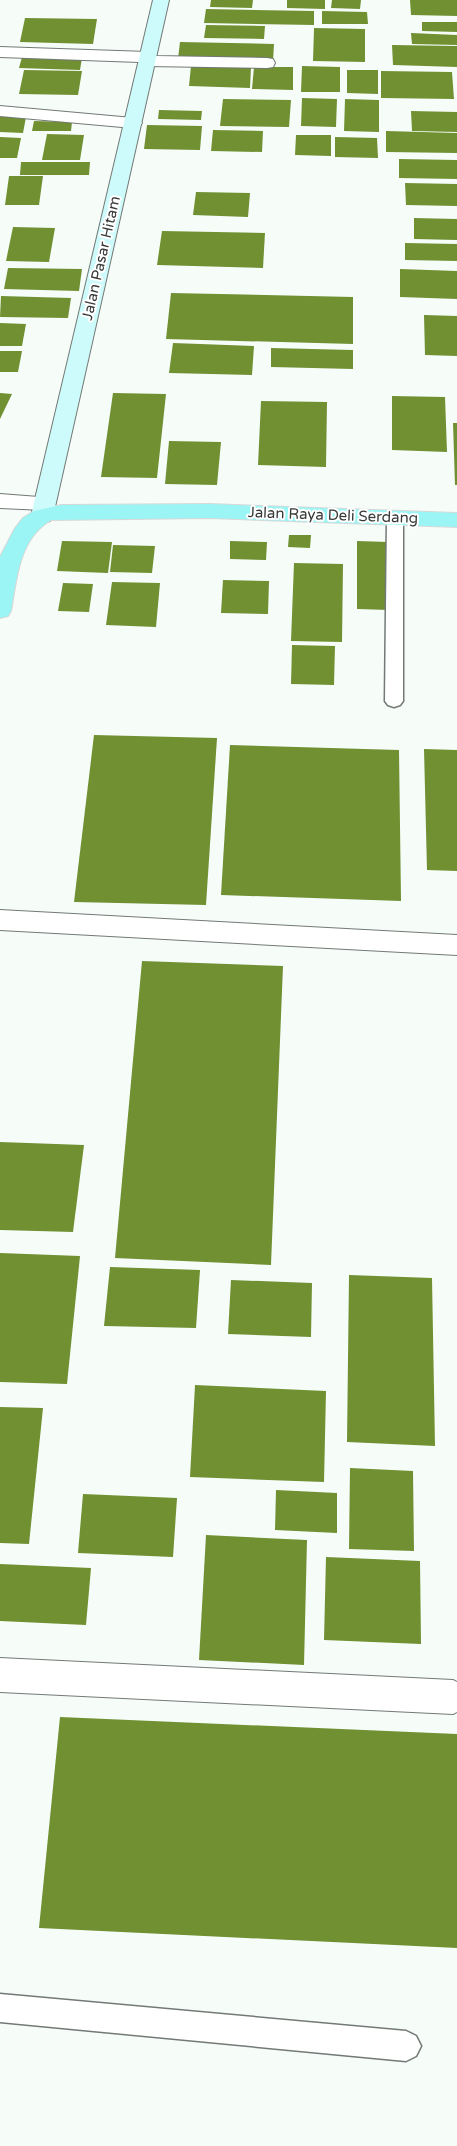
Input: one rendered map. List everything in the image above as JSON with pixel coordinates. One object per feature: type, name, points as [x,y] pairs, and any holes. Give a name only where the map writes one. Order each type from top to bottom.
[{"type":"main road","name":"Jalan Pasar Hitam","points":[[43,509],[161,0]]},
{"type":"main road","name":"Jalan Raya Deli Serdang","points":[[43,509],[209,511],[457,520]]},
{"type":"main road","points":[[0,611],[11,559],[19,540],[43,509]]},
{"type":"street","points":[[0,52],[267,63]]},
{"type":"street","points":[[0,111],[133,123]]},
{"type":"street","points":[[0,502],[43,509]]},
{"type":"street","points":[[0,920],[457,945]]},
{"type":"street","points":[[0,1675],[453,1697]]},
{"type":"lane","points":[[394,701],[395,517]]},
{"type":"lane","points":[[0,2008],[406,2046]]},
{"type":"building","points":[[211,0],[253,0],[252,8],[210,7]]},
{"type":"building","points":[[287,0],[325,0],[325,9],[287,8]]},
{"type":"building","points":[[332,0],[361,0],[360,9],[331,8]]},
{"type":"building","points":[[410,0],[457,0],[457,16],[411,15]]},
{"type":"building","points":[[206,9],[314,11],[314,25],[204,23]]},
{"type":"building","points":[[322,11],[367,12],[368,24],[322,24]]},
{"type":"building","points":[[25,18],[97,19],[93,44],[20,42]]},
{"type":"building","points":[[422,22],[457,22],[457,32],[422,31]]},
{"type":"building","points":[[206,25],[265,26],[264,39],[204,38]]},
{"type":"building","points":[[314,28],[365,29],[365,62],[313,61]]},
{"type":"building","points":[[411,33],[457,35],[457,45],[412,44]]},
{"type":"building","points":[[180,42],[274,44],[273,61],[178,59]]},
{"type":"building","points":[[392,45],[457,46],[457,67],[393,65]]},
{"type":"building","points":[[22,57],[82,58],[80,70],[19,68]]},
{"type":"building","points":[[191,66],[251,67],[250,88],[189,86]]},
{"type":"building","points":[[302,66],[340,67],[340,92],[301,92]]},
{"type":"building","points":[[254,67],[293,67],[293,90],[252,89]]},
{"type":"building","points":[[24,70],[82,71],[78,95],[19,94]]},
{"type":"building","points":[[347,70],[378,70],[378,94],[347,93]]},
{"type":"building","points":[[381,71],[452,72],[454,99],[381,98]]},
{"type":"building","points":[[302,98],[337,99],[336,127],[301,126]]},
{"type":"building","points":[[223,99],[291,100],[289,127],[220,126]]},
{"type":"building","points":[[345,99],[379,100],[379,132],[344,131]]},
{"type":"building","points":[[159,110],[202,111],[201,120],[158,119]]},
{"type":"building","points":[[411,111],[457,112],[457,132],[412,131]]},
{"type":"building","points":[[0,117],[26,117],[23,133],[0,132]]},
{"type":"building","points":[[34,121],[72,122],[71,131],[32,131]]},
{"type":"building","points":[[147,125],[202,126],[200,150],[144,149]]},
{"type":"building","points":[[213,130],[263,131],[262,152],[211,151]]},
{"type":"building","points":[[386,131],[457,133],[457,153],[386,152]]},
{"type":"building","points":[[47,134],[84,135],[80,160],[42,160]]},
{"type":"building","points":[[296,135],[331,135],[331,156],[295,155]]},
{"type":"building","points":[[0,137],[21,138],[17,158],[0,158]]},
{"type":"building","points":[[335,137],[377,138],[378,158],[335,157]]},
{"type":"building","points":[[399,159],[457,160],[457,179],[399,178]]},
{"type":"building","points":[[21,162],[90,162],[89,175],[20,175]]},
{"type":"building","points":[[9,176],[43,176],[39,205],[5,205]]},
{"type":"building","points":[[405,183],[457,184],[457,206],[406,205]]},
{"type":"building","points":[[196,192],[250,193],[248,217],[193,215]]},
{"type":"building","points":[[414,218],[457,219],[457,240],[414,239]]},
{"type":"building","points":[[13,227],[55,228],[49,262],[6,261]]},
{"type":"building","points":[[162,231],[265,233],[263,268],[157,265]]},
{"type":"building","points":[[405,243],[457,244],[457,261],[405,260]]},
{"type":"building","points":[[8,268],[82,269],[79,291],[4,289]]},
{"type":"building","points":[[400,269],[457,271],[457,299],[400,297]]},
{"type":"building","points":[[171,293],[353,297],[353,344],[166,339]]},
{"type":"building","points":[[1,296],[71,298],[68,318],[0,317]]},
{"type":"building","points":[[424,315],[457,316],[457,356],[425,355]]},
{"type":"building","points":[[0,323],[26,324],[22,346],[0,346]]},
{"type":"building","points":[[173,343],[254,346],[252,375],[169,373]]},
{"type":"building","points":[[271,348],[353,350],[353,369],[271,367]]},
{"type":"building","points":[[0,351],[22,351],[18,372],[0,372]]},
{"type":"building","points":[[0,393],[12,394],[0,419]]},
{"type":"building","points":[[113,393],[166,394],[157,478],[101,477]]},
{"type":"building","points":[[392,396],[445,397],[447,452],[392,450]]},
{"type":"building","points":[[261,401],[327,402],[326,467],[258,465]]},
{"type":"building","points":[[453,423],[457,423],[457,485],[455,485]]},
{"type":"building","points":[[169,441],[221,442],[217,485],[165,484]]},
{"type":"building","points":[[289,535],[311,535],[310,548],[288,547]]},
{"type":"building","points":[[62,541],[112,542],[108,573],[57,571]]},
{"type":"building","points":[[230,541],[267,542],[266,560],[230,559]]},
{"type":"building","points":[[357,541],[389,542],[389,610],[357,609]]},
{"type":"building","points":[[113,545],[155,546],[152,573],[110,572]]},
{"type":"building","points":[[294,563],[343,564],[342,642],[291,641]]},
{"type":"building","points":[[223,580],[269,581],[268,614],[221,613]]},
{"type":"building","points":[[112,582],[160,583],[156,627],[106,625]]},
{"type":"building","points":[[63,583],[93,584],[89,612],[58,611]]},
{"type":"building","points":[[292,645],[335,646],[334,685],[291,684]]},
{"type":"building","points":[[94,735],[217,738],[206,905],[74,902]]},
{"type":"building","points":[[230,745],[399,750],[401,901],[221,895]]},
{"type":"building","points":[[424,749],[457,750],[457,871],[427,870]]},
{"type":"building","points":[[142,961],[283,966],[271,1265],[115,1258]]},
{"type":"building","points":[[0,1142],[84,1145],[73,1232],[0,1230]]},
{"type":"building","points":[[0,1253],[80,1256],[67,1384],[0,1382]]},
{"type":"building","points":[[110,1267],[200,1270],[196,1328],[104,1326]]},
{"type":"building","points":[[349,1275],[432,1278],[435,1446],[347,1442]]},
{"type":"building","points":[[231,1280],[312,1283],[311,1337],[228,1334]]},
{"type":"building","points":[[195,1385],[326,1391],[324,1482],[190,1477]]},
{"type":"building","points":[[0,1407],[43,1408],[29,1544],[0,1543]]},
{"type":"building","points":[[350,1468],[413,1471],[414,1551],[349,1549]]},
{"type":"building","points":[[276,1490],[337,1493],[337,1533],[275,1530]]},
{"type":"building","points":[[83,1494],[177,1498],[173,1557],[78,1553]]},
{"type":"building","points":[[206,1535],[307,1540],[304,1665],[199,1660]]},
{"type":"building","points":[[326,1557],[420,1561],[421,1644],[324,1640]]},
{"type":"building","points":[[0,1564],[91,1568],[86,1625],[0,1621]]},
{"type":"building","points":[[60,1717],[457,1734],[457,1948],[39,1928]]}]
